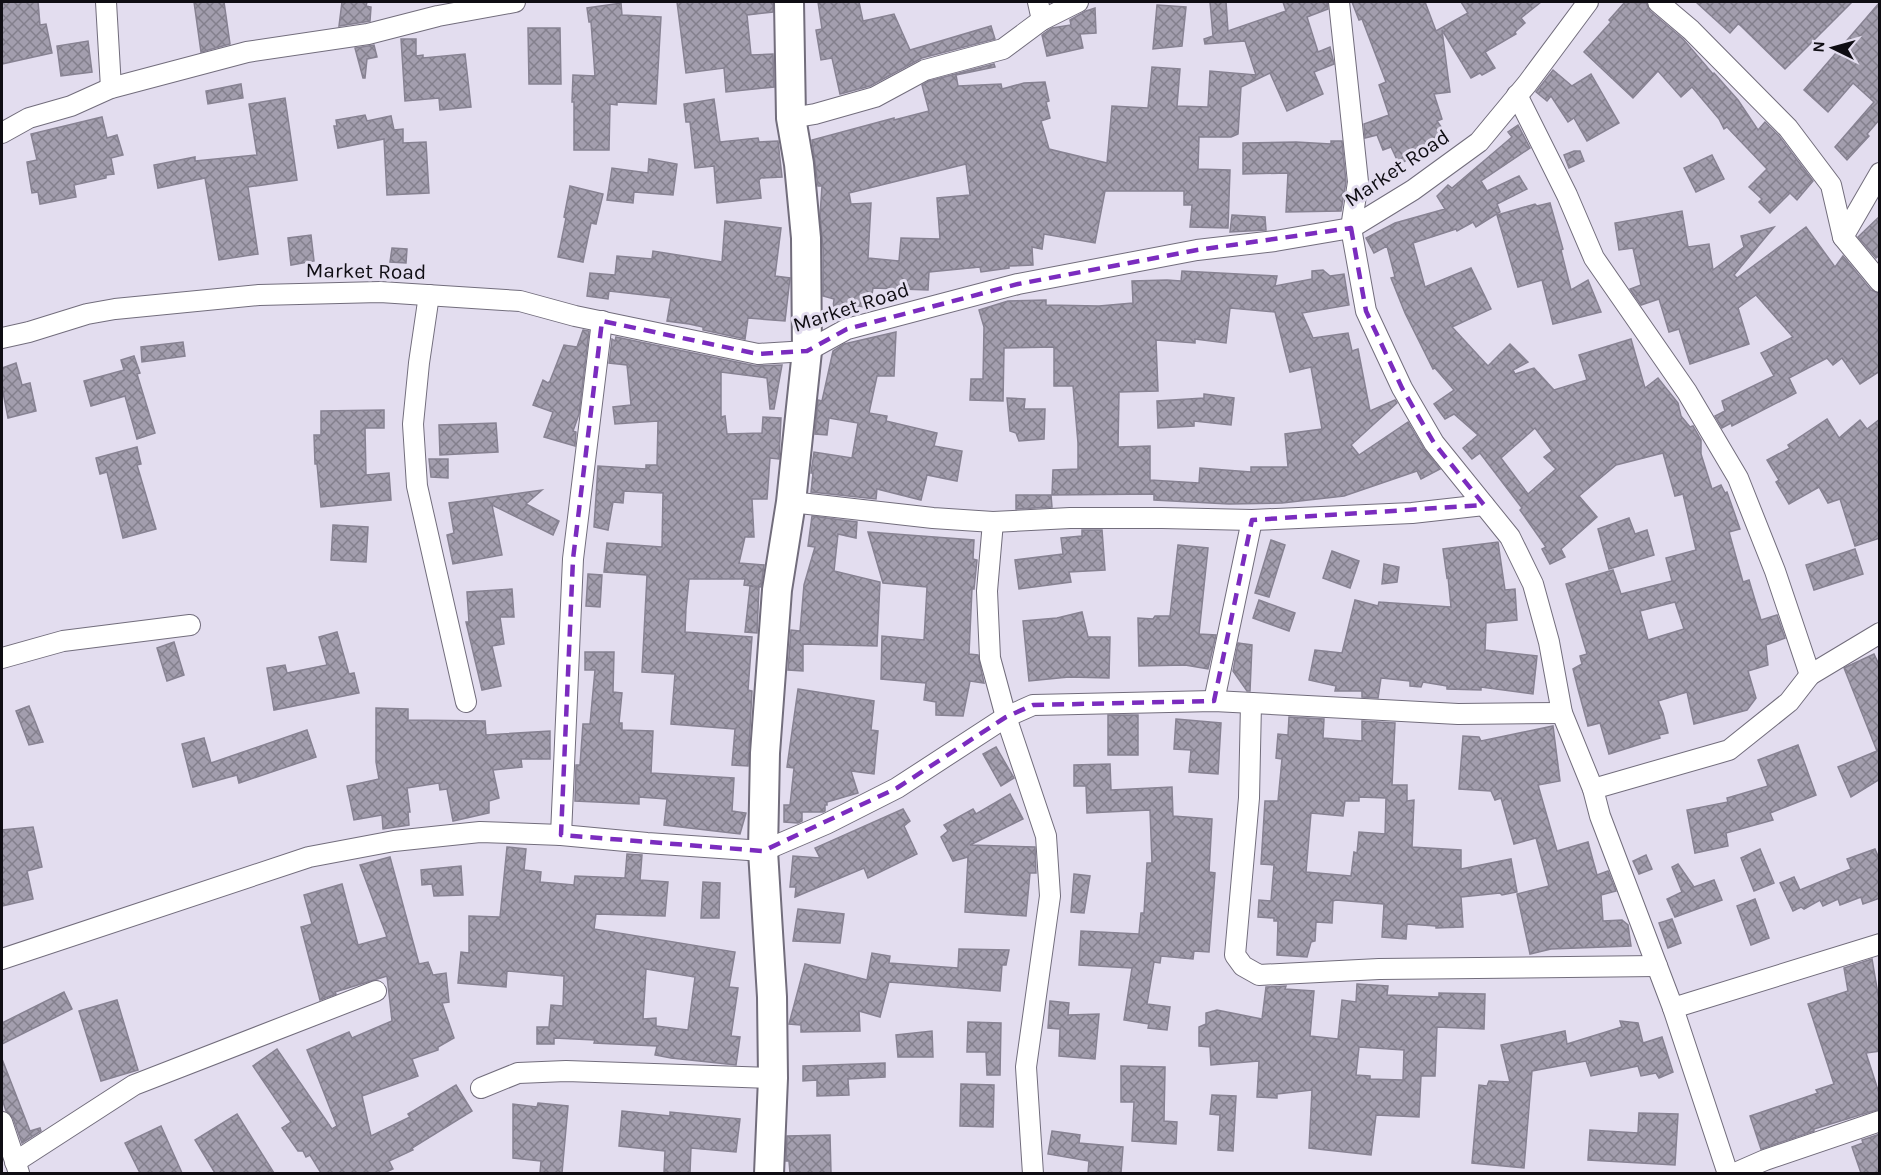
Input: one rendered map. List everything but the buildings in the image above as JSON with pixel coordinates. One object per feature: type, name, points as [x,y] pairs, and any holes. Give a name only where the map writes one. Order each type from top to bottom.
[{"type":"street","points":[[106,2],[111,88]]},
{"type":"street","points":[[2,133],[29,118],[71,106],[111,88],[247,52],[368,34],[438,16],[515,2]]},
{"type":"street","points":[[769,1173],[773,1078],[772,997],[763,851],[765,753],[777,590],[790,502],[807,351],[806,238],[799,164],[791,118],[789,2]]},
{"type":"street","points":[[791,118],[815,114],[874,97],[925,70],[1003,49],[1040,11],[1078,2]]},
{"type":"street","points":[[1339,2],[1358,182],[1351,228],[1366,311],[1402,388],[1434,443],[1510,537],[1533,584],[1549,642],[1562,713],[1593,789],[1600,816],[1673,1008],[1728,1173]]},
{"type":"street","name":"Market Road","points":[[2,338],[87,314],[115,309],[259,295],[350,292],[520,301],[575,316],[758,354],[807,351],[847,329],[1018,284],[1197,250],[1275,242],[1351,228],[1413,190],[1479,142],[1527,84],[1588,2]]},
{"type":"street","points":[[1658,2],[1691,30],[1788,128],[1831,185],[1843,237],[1880,282]]},
{"type":"street","points":[[1517,94],[1567,195],[1594,258],[1687,392],[1738,478],[1775,571],[1810,675]]},
{"type":"street","points":[[1843,237],[1880,173]]},
{"type":"street","points":[[429,295],[413,424],[417,486],[466,702]]},
{"type":"street","points":[[561,834],[573,559],[602,321]]},
{"type":"street","points":[[790,502],[933,518],[993,522],[1070,518],[1252,520],[1412,513],[1484,506]]},
{"type":"street","points":[[1214,702],[1252,520]]},
{"type":"street","points":[[993,522],[987,591],[990,658],[1006,717],[1046,836],[1050,896],[1026,1067],[1033,1173]]},
{"type":"street","points":[[2,658],[63,641],[190,625]]},
{"type":"street","points":[[1593,789],[1729,750],[1789,702],[1810,675],[1879,634]]},
{"type":"street","points":[[2,958],[309,857],[394,841],[480,832],[561,834],[763,851],[826,824],[897,788],[1006,717],[1033,705],[1214,702],[1458,714],[1562,713]]},
{"type":"street","points":[[1251,703],[1249,798],[1235,955],[1243,966],[1259,975],[1379,969],[1657,966]]},
{"type":"street","points":[[1673,1008],[1880,944]]},
{"type":"street","points":[[2,1122],[17,1168],[134,1085],[376,991]]},
{"type":"street","points":[[481,1088],[518,1073],[773,1078]]},
{"type":"street","points":[[1733,1173],[1880,1121]]},
{"type":"highlighted area","points":[[1351,228],[1366,311],[1402,388],[1434,443],[1484,505],[1252,520],[1214,701],[1033,705],[1006,717],[897,788],[763,851],[561,835],[573,559],[602,321],[758,354],[807,351],[847,329],[1018,284],[1197,250]]}]
